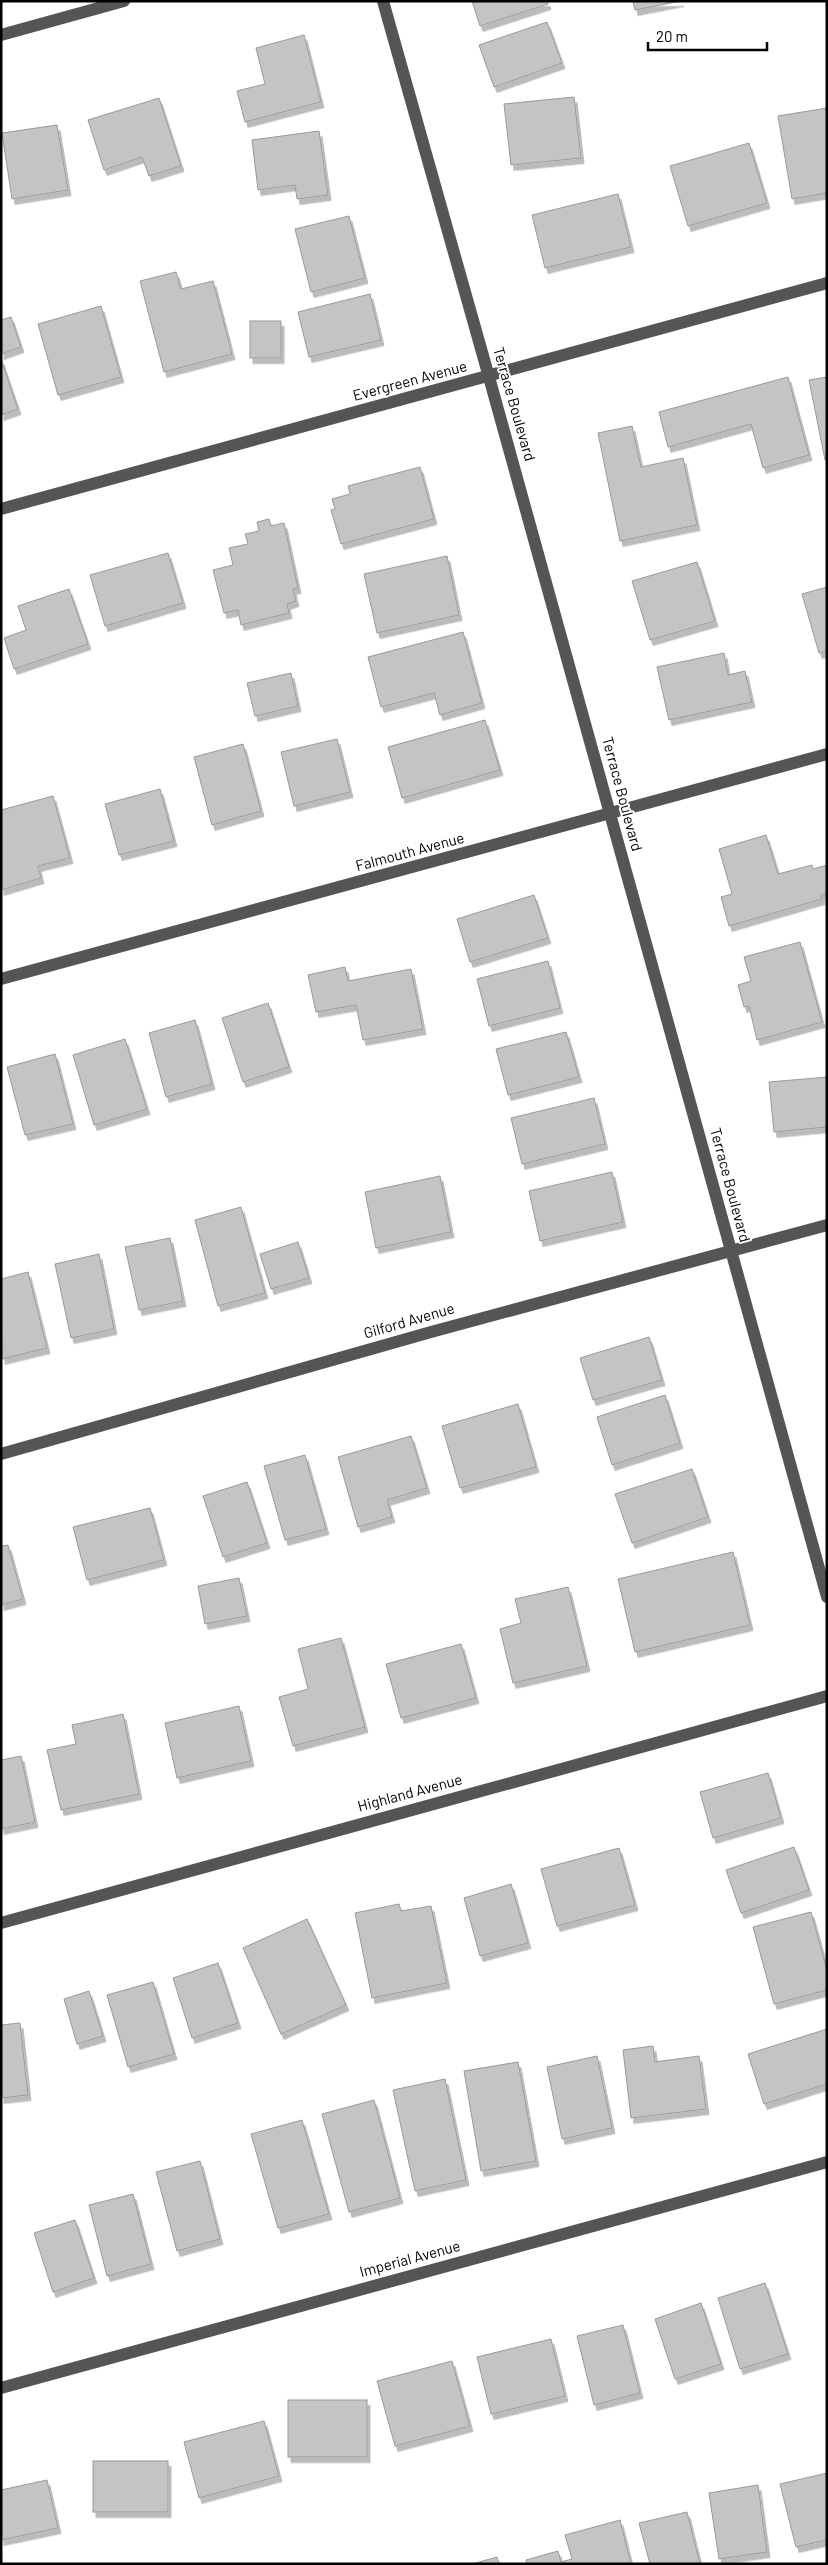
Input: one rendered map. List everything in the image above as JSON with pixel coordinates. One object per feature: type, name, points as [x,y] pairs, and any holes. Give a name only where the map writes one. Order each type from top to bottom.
[{"type":"street","points":[[1,35],[124,1]]},
{"type":"street","name":"Terrace Boulevard","points":[[383,1],[611,814],[827,1597]]},
{"type":"street","name":"Evergreen Avenue","points":[[1,509],[827,283]]},
{"type":"street","name":"Falmouth Avenue","points":[[1,979],[827,754]]},
{"type":"street","name":"Gilford Avenue","points":[[1,1454],[422,1334],[827,1225]]},
{"type":"street","name":"Highland Avenue","points":[[1,1923],[827,1696]]},
{"type":"street","name":"Imperial Avenue","points":[[1,2388],[827,2162]]},
{"type":"building","points":[[472,1],[547,1],[548,4],[480,26]]},
{"type":"building","points":[[633,1],[681,1],[635,10]]},
{"type":"building","points":[[547,22],[562,63],[494,87],[479,45]]},
{"type":"building","points":[[304,35],[321,102],[245,122],[237,91],[265,84],[256,48]]},
{"type":"building","points":[[574,97],[581,158],[511,165],[504,104]]},
{"type":"building","points":[[159,98],[181,166],[149,176],[142,157],[104,170],[88,120]]},
{"type":"building","points":[[827,108],[827,193],[792,199],[778,116]]},
{"type":"building","points":[[57,125],[68,190],[12,199],[2,133]]},
{"type":"building","points":[[319,131],[328,195],[297,199],[295,185],[258,190],[252,140]]},
{"type":"building","points":[[749,143],[767,203],[688,226],[670,166]]},
{"type":"building","points":[[618,194],[631,247],[545,268],[532,215]]},
{"type":"building","points":[[349,216],[365,278],[311,292],[295,229]]},
{"type":"building","points":[[176,272],[181,289],[213,281],[232,354],[164,372],[140,281]]},
{"type":"building","points":[[370,294],[381,340],[309,357],[298,312]]},
{"type":"building","points":[[101,306],[121,377],[58,395],[38,324]]},
{"type":"building","points":[[11,317],[21,347],[1,354],[1,320]]},
{"type":"building","points":[[250,321],[281,321],[281,358],[250,358]]},
{"type":"building","points":[[1,359],[18,409],[1,415]]},
{"type":"building","points":[[788,377],[809,455],[763,468],[751,424],[668,447],[659,412]]},
{"type":"building","points":[[827,377],[827,460],[825,460],[809,380]]},
{"type":"building","points":[[632,426],[641,467],[683,458],[697,525],[620,541],[598,433]]},
{"type":"building","points":[[420,467],[434,519],[341,544],[331,510],[335,509],[332,499],[350,494],[348,486]]},
{"type":"building","points":[[269,519],[271,526],[284,523],[298,588],[293,589],[296,601],[287,604],[289,613],[241,625],[238,610],[224,613],[213,570],[233,565],[229,548],[248,544],[245,534],[259,531],[257,522]]},
{"type":"building","points":[[168,553],[183,603],[105,626],[90,575]]},
{"type":"building","points":[[447,556],[459,615],[377,633],[364,574]]},
{"type":"building","points":[[697,562],[715,621],[650,640],[632,581]]},
{"type":"building","points":[[827,587],[827,651],[819,653],[802,594]]},
{"type":"building","points":[[69,589],[88,644],[14,669],[4,638],[26,630],[18,606]]},
{"type":"building","points":[[463,632],[482,703],[440,715],[434,693],[381,707],[368,657]]},
{"type":"building","points":[[724,653],[728,675],[745,671],[752,702],[669,720],[657,667]]},
{"type":"building","points":[[291,673],[298,706],[255,716],[247,683]]},
{"type":"building","points":[[485,720],[500,770],[402,798],[388,747]]},
{"type":"building","points":[[337,739],[350,792],[294,806],[281,752]]},
{"type":"building","points":[[243,744],[261,811],[212,825],[194,757]]},
{"type":"building","points":[[160,789],[174,841],[119,855],[105,804]]},
{"type":"building","points":[[53,796],[70,858],[38,866],[41,878],[1,890],[1,810]]},
{"type":"building","points":[[766,835],[778,874],[812,865],[813,869],[827,865],[827,894],[821,895],[822,899],[729,926],[721,897],[732,894],[719,849]]},
{"type":"building","points":[[534,895],[548,938],[470,962],[457,919]]},
{"type":"building","points":[[800,942],[822,1022],[757,1040],[749,1006],[744,1007],[738,985],[751,981],[744,957]]},
{"type":"building","points":[[548,961],[560,1008],[489,1026],[477,979]]},
{"type":"building","points":[[345,967],[348,981],[411,969],[423,1029],[363,1040],[356,1005],[316,1012],[308,975]]},
{"type":"building","points":[[268,1003],[289,1067],[243,1082],[222,1018]]},
{"type":"building","points":[[195,1020],[212,1084],[166,1097],[149,1033]]},
{"type":"building","points":[[566,1032],[579,1077],[508,1095],[496,1049]]},
{"type":"building","points":[[125,1039],[147,1109],[94,1125],[73,1055]]},
{"type":"building","points":[[55,1054],[73,1124],[25,1135],[7,1067]]},
{"type":"building","points":[[827,1077],[827,1127],[774,1132],[769,1082]]},
{"type":"building","points":[[594,1098],[605,1144],[522,1164],[511,1118]]},
{"type":"building","points":[[612,1172],[623,1222],[540,1241],[529,1191]]},
{"type":"building","points":[[440,1176],[451,1232],[376,1248],[365,1192]]},
{"type":"building","points":[[241,1207],[265,1293],[218,1306],[195,1220]]},
{"type":"building","points":[[170,1238],[183,1301],[139,1310],[125,1247]]},
{"type":"building","points":[[298,1242],[309,1278],[271,1289],[260,1254]]},
{"type":"building","points":[[99,1254],[114,1329],[71,1338],[55,1264]]},
{"type":"building","points":[[28,1272],[47,1348],[2,1359],[1,1279]]},
{"type":"building","points":[[649,1337],[662,1380],[593,1400],[580,1358]]},
{"type":"building","points":[[665,1395],[680,1443],[612,1465],[597,1417]]},
{"type":"building","points":[[518,1404],[536,1467],[460,1488],[442,1426]]},
{"type":"building","points":[[411,1436],[427,1488],[387,1500],[392,1517],[358,1527],[338,1457]]},
{"type":"building","points":[[305,1455],[326,1529],[285,1540],[264,1466]]},
{"type":"building","points":[[692,1469],[708,1517],[632,1543],[615,1494]]},
{"type":"building","points":[[247,1482],[267,1543],[223,1557],[203,1496]]},
{"type":"building","points":[[150,1508],[164,1560],[87,1580],[73,1527]]},
{"type":"building","points":[[8,1545],[23,1599],[1,1605],[1,1546]]},
{"type":"building","points":[[733,1552],[750,1625],[635,1652],[618,1579]]},
{"type":"building","points":[[239,1578],[247,1616],[205,1624],[198,1586]]},
{"type":"building","points":[[568,1587],[587,1666],[513,1683],[500,1629],[521,1623],[515,1599]]},
{"type":"building","points":[[341,1638],[365,1727],[293,1746],[279,1697],[308,1689],[298,1649]]},
{"type":"building","points":[[461,1644],[476,1698],[401,1718],[386,1664]]},
{"type":"building","points":[[239,1706],[251,1761],[177,1778],[165,1723]]},
{"type":"building","points":[[123,1714],[139,1794],[61,1810],[47,1750],[76,1744],[72,1725]]},
{"type":"building","points":[[21,1756],[35,1822],[1,1829],[1,1760]]},
{"type":"building","points":[[768,1773],[781,1818],[713,1838],[700,1792]]},
{"type":"building","points":[[794,1847],[809,1890],[741,1913],[726,1870]]},
{"type":"building","points":[[619,1848],[635,1905],[557,1926],[541,1869]]},
{"type":"building","points":[[511,1884],[528,1943],[480,1956],[464,1898]]},
{"type":"building","points":[[399,1904],[401,1911],[431,1906],[447,1983],[372,1998],[355,1913]]},
{"type":"building","points":[[811,1912],[827,1970],[827,1990],[774,2004],[753,1927]]},
{"type":"building","points":[[307,1919],[346,2005],[281,2034],[243,1948]]},
{"type":"building","points":[[218,1963],[238,2023],[192,2038],[173,1978]]},
{"type":"building","points":[[153,1982],[174,2054],[128,2067],[107,1995]]},
{"type":"building","points":[[89,1991],[103,2036],[77,2044],[64,1999]]},
{"type":"building","points":[[20,2023],[28,2095],[1,2098],[1,2025]]},
{"type":"building","points":[[827,2029],[827,2084],[764,2104],[748,2054]]},
{"type":"building","points":[[653,2046],[655,2062],[699,2056],[706,2109],[631,2118],[623,2050]]},
{"type":"building","points":[[597,2056],[612,2128],[562,2139],[547,2067]]},
{"type":"building","points":[[518,2062],[536,2161],[481,2171],[464,2071]]},
{"type":"building","points":[[445,2079],[466,2180],[415,2191],[393,2090]]},
{"type":"building","points":[[374,2100],[400,2198],[349,2212],[322,2114]]},
{"type":"building","points":[[302,2120],[329,2214],[278,2228],[251,2134]]},
{"type":"building","points":[[200,2161],[220,2239],[177,2251],[156,2172]]},
{"type":"building","points":[[133,2194],[151,2264],[107,2276],[89,2205]]},
{"type":"building","points":[[75,2220],[94,2278],[53,2292],[34,2233]]},
{"type":"building","points":[[765,2283],[788,2354],[740,2369],[718,2298]]},
{"type":"building","points":[[701,2303],[721,2364],[675,2379],[655,2319]]},
{"type":"building","points":[[623,2325],[640,2393],[594,2405],[577,2336]]},
{"type":"building","points":[[551,2339],[565,2396],[491,2414],[477,2357]]},
{"type":"building","points":[[452,2361],[470,2426],[395,2446],[377,2381]]},
{"type":"building","points":[[288,2400],[367,2400],[367,2457],[288,2457]]},
{"type":"building","points":[[264,2421],[279,2476],[199,2498],[184,2442]]},
{"type":"building","points":[[93,2461],[168,2461],[168,2512],[93,2512]]},
{"type":"building","points":[[827,2473],[827,2540],[796,2547],[780,2484]]},
{"type":"building","points":[[47,2480],[58,2528],[1,2540],[1,2490]]},
{"type":"building","points":[[758,2485],[767,2552],[719,2559],[709,2493]]},
{"type":"building","points":[[687,2512],[700,2564],[650,2564],[639,2523]]},
{"type":"building","points":[[620,2520],[631,2564],[527,2564],[526,2560],[558,2551],[561,2562],[572,2559],[565,2535]]},
{"type":"building","points":[[497,2557],[499,2564],[472,2564]]}]
